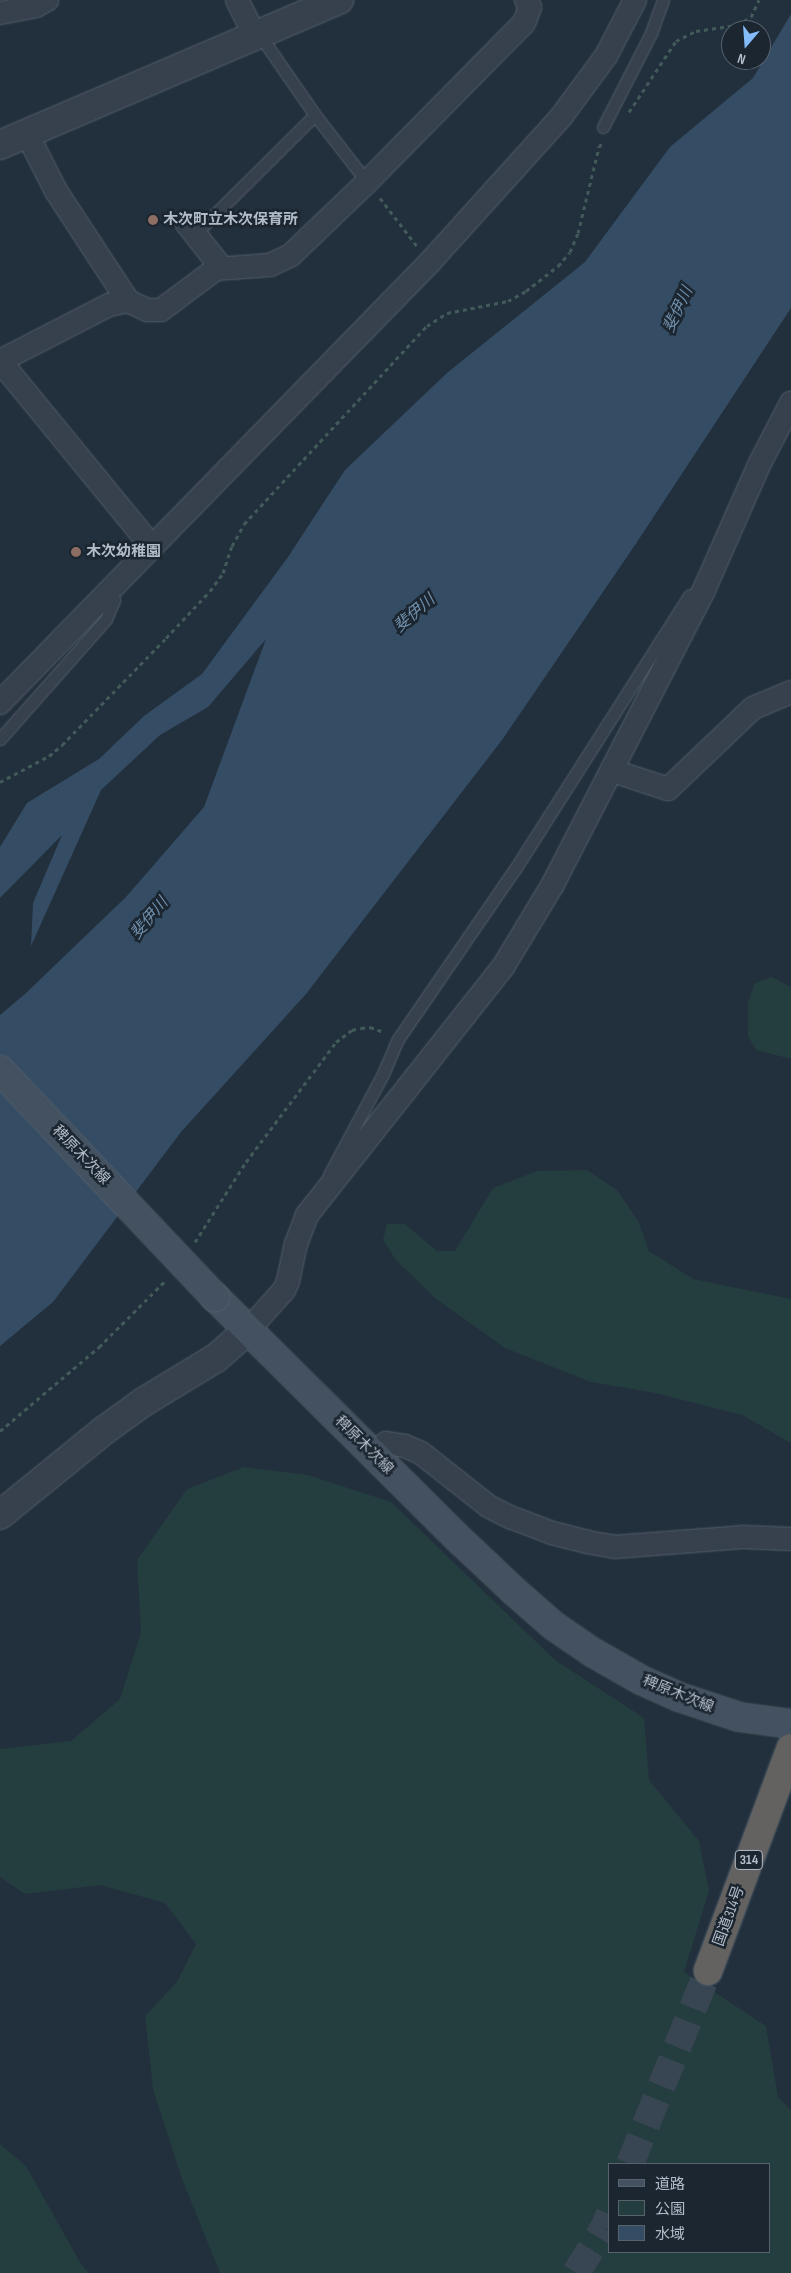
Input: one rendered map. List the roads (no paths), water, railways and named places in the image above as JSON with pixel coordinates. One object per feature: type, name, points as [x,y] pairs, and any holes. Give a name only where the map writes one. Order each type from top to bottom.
[{"type":"highway","name":"国道314号","points":[[708,1971],[791,1748]]},
{"type":"main road","name":"稗原木次線","points":[[0,1070],[215,1297],[250,1329],[373,1454],[514,1592],[554,1626],[592,1652],[641,1680],[679,1697],[739,1717],[791,1724]]},
{"type":"street","points":[[0,13],[36,6],[47,0]]},
{"type":"street","points":[[237,0],[257,35]]},
{"type":"street","points":[[0,145],[339,0]]},
{"type":"street","points":[[27,134],[56,191],[128,301],[147,310],[161,310],[221,267],[263,266],[284,260],[367,182],[524,23],[530,7],[526,0]]},
{"type":"street","points":[[0,703],[430,262],[562,117],[606,56],[635,0]]},
{"type":"street","points":[[191,229],[221,267]]},
{"type":"street","points":[[128,301],[109,306],[0,361],[152,547]]},
{"type":"street","points":[[0,1515],[145,1401],[216,1358],[250,1329],[284,1290],[307,1215],[503,967],[553,884],[613,771],[703,592],[759,465],[791,403]]},
{"type":"street","points":[[613,771],[668,790],[752,708],[791,692]]},
{"type":"street","points":[[373,1454],[386,1443],[405,1446],[421,1453],[474,1496],[503,1513],[552,1534],[587,1542],[614,1547],[743,1537],[791,1539]]},
{"type":"lane","points":[[604,133],[651,33],[663,0]]},
{"type":"lane","points":[[257,35],[367,182]]},
{"type":"lane","points":[[191,229],[315,115]]},
{"type":"lane","points":[[0,740],[106,619],[114,600],[109,592]]},
{"type":"lane","points":[[331,1184],[330,1170],[382,1074],[398,1039],[515,869],[688,596],[703,592]]},
{"type":"water","name":"斐伊川","points":[[791,14],[791,308],[635,545],[502,740],[306,994],[181,1132],[53,1302],[0,1346],[0,1015],[25,994],[126,897],[204,807],[266,639],[208,707],[160,735],[101,790],[31,946],[33,903],[62,835],[0,898],[0,847],[27,803],[99,759],[144,716],[202,674],[288,557],[345,470],[447,373],[585,262],[670,147],[753,78],[758,70],[771,70],[771,48]]},
{"type":"tunnel","points":[[630,2163],[708,1971]]},
{"type":"tunnel","points":[[576,2273],[608,2219]]},
{"type":"place","name":"木次町立木次保育所","points":[[153,220]]},
{"type":"place","name":"木次幼稚園","points":[[76,552]]}]
